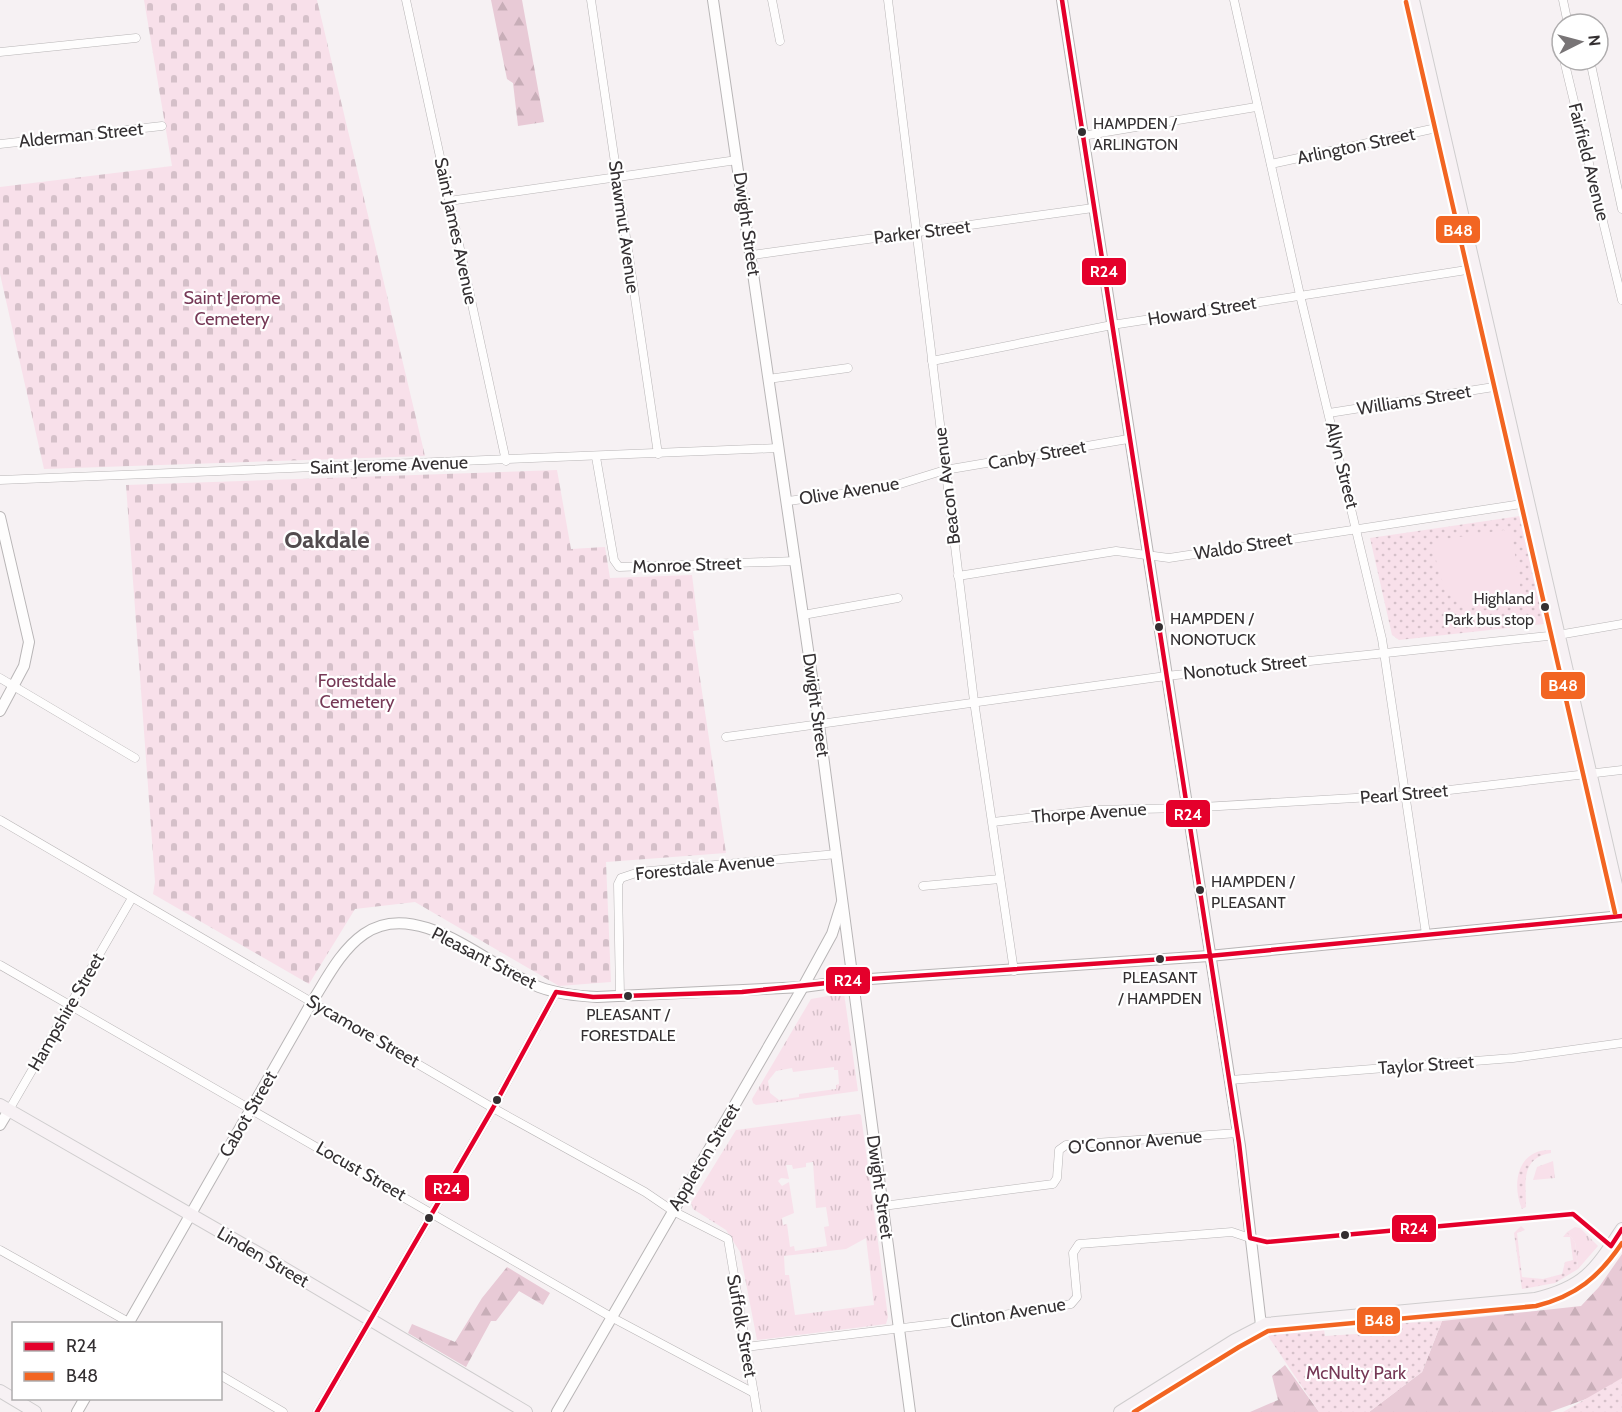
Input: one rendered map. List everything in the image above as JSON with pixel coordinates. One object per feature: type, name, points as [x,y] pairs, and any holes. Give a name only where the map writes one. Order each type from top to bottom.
[{"type":"main road","name":"Dwight Street","points":[[713,0],[752,255],[778,448],[788,501],[855,980],[910,1412]]},
{"type":"main road","points":[[1062,0],[1185,808],[1238,1133],[1261,1325]]},
{"type":"main road","points":[[1413,0],[1622,913]]},
{"type":"main road","points":[[0,517],[29,642],[24,666],[0,711]]},
{"type":"main road","name":"Appleton Street","points":[[557,1412],[803,987],[832,934],[843,899]]},
{"type":"main road","name":"Pleasant Street","points":[[387,924],[406,921],[438,932],[537,986],[564,995],[620,996],[803,987],[855,980],[1209,957],[1622,913]]},
{"type":"main road","name":"Cabot Street","points":[[131,1322],[312,1002],[345,952],[364,934],[387,924]]},
{"type":"main road","name":"Hampshire Street","points":[[0,1125],[5,1108]]},
{"type":"main road","name":"Linden Street","points":[[5,1108],[526,1412]]},
{"type":"main road","points":[[1120,1412],[1261,1325],[1362,1313],[1535,1299],[1562,1293],[1577,1285],[1595,1268],[1622,1229]]},
{"type":"main road","points":[[15,1400],[35,1412]]},
{"type":"street","name":"Saint James Avenue","points":[[406,0],[506,461]]},
{"type":"street","name":"Shawmut Avenue","points":[[591,0],[658,454]]},
{"type":"street","points":[[772,0],[780,41]]},
{"type":"street","name":"Beacon Avenue","points":[[888,0],[974,701],[1014,971]]},
{"type":"street","name":"Allyn Street","points":[[1234,0],[1256,107],[1357,529],[1384,652],[1426,934]]},
{"type":"street","points":[[0,52],[136,38]]},
{"type":"street","name":"Fairfield Avenue","points":[[1567,72],[1622,300]]},
{"type":"street","name":"Fairfield Avenue","points":[[1593,72],[1622,210]]},
{"type":"street","points":[[1082,136],[1256,107]]},
{"type":"street","name":"Alderman Street","points":[[0,144],[162,126]]},
{"type":"street","name":"Arlington Street","points":[[1271,164],[1441,128]]},
{"type":"street","points":[[449,201],[737,159]]},
{"type":"street","name":"Parker Street","points":[[752,255],[1093,208]]},
{"type":"street","name":"Howard Street","points":[[932,361],[1112,325],[1473,269]]},
{"type":"street","points":[[768,379],[848,368]]},
{"type":"street","name":"Williams Street","points":[[1329,413],[1500,386]]},
{"type":"street","name":"Canby Street","points":[[945,470],[1128,439]]},
{"type":"street","name":"Saint Jerome Avenue","points":[[0,480],[506,461],[778,448]]},
{"type":"street","name":"Monroe Street","points":[[596,457],[614,560],[619,567],[796,561]]},
{"type":"street","name":"Olive Avenue","points":[[788,501],[887,488],[945,470]]},
{"type":"street","name":"Waldo Street","points":[[958,576],[1116,551],[1169,558],[1528,503]]},
{"type":"street","points":[[803,615],[898,598]]},
{"type":"street","name":"Nonotuck Street","points":[[726,737],[1166,676],[1558,634],[1622,624]]},
{"type":"street","points":[[0,678],[135,758]]},
{"type":"street","name":"Pearl Street","points":[[1185,808],[1406,795],[1622,770]]},
{"type":"street","name":"Thorpe Avenue","points":[[993,822],[1094,810],[1185,808]]},
{"type":"street","name":"Sycamore Street","points":[[0,820],[493,1108],[645,1192],[673,1211],[728,1239]]},
{"type":"street","name":"Forestdale Avenue","points":[[620,996],[618,884],[621,878],[639,872],[837,854]]},
{"type":"street","points":[[923,886],[1000,879]]},
{"type":"street","name":"Hampshire Street","points":[[5,1108],[71,1004],[132,898]]},
{"type":"street","name":"Locust Street","points":[[0,965],[613,1318],[754,1393]]},
{"type":"street","points":[[317,1412],[493,1108],[556,992]]},
{"type":"street","name":"Taylor Street","points":[[1230,1080],[1513,1058],[1622,1043]]},
{"type":"street","name":"O'Connor Avenue","points":[[883,1206],[1053,1184],[1057,1178],[1059,1150],[1066,1145],[1238,1133]]},
{"type":"street","name":"Clinton Avenue","points":[[746,1347],[1071,1304],[1077,1297],[1073,1252],[1078,1244],[1232,1232],[1250,1238]]},
{"type":"street","name":"Suffolk Street","points":[[728,1239],[757,1412]]},
{"type":"street","points":[[0,1250],[128,1322]]},
{"type":"street","points":[[222,1375],[283,1412]]},
{"type":"green space","name":"Saint Jerome Cemetery","points":[[144,0],[317,0],[425,456],[44,469],[0,274],[0,187],[172,166]]},
{"type":"green space","points":[[491,0],[522,0],[544,122],[518,126],[513,83],[507,79]]},
{"type":"green space","name":"Forestdale Cemetery","points":[[557,470],[571,549],[605,547],[610,578],[692,575],[699,630],[693,631],[726,853],[606,862],[611,982],[559,986],[415,902],[355,909],[309,984],[153,894],[155,882],[126,485]]},
{"type":"green space","points":[[1520,516],[1544,624],[1399,640],[1392,635],[1370,538]]},
{"type":"green space","points":[[1504,530],[1512,536],[1523,604],[1483,608],[1457,601],[1448,593],[1442,580],[1433,541]]},
{"type":"green space","points":[[844,993],[858,1091],[756,1105],[752,1099],[811,999]],"holes":[[[834,1067],[834,1070],[838,1070],[839,1084],[836,1085],[836,1089],[799,1094],[799,1097],[779,1100],[770,1093],[768,1081],[776,1071],[792,1068],[793,1072]]]},
{"type":"green space","points":[[861,1115],[888,1317],[886,1324],[757,1340],[740,1252],[726,1230],[693,1209],[691,1203],[736,1130]],"holes":[[[813,1162],[816,1208],[826,1207],[829,1226],[824,1227],[827,1246],[795,1251],[794,1246],[790,1247],[787,1224],[783,1225],[782,1218],[794,1213],[789,1182],[782,1186],[778,1181],[781,1178],[789,1179],[786,1165],[792,1165],[793,1169],[806,1167],[806,1163]],[[866,1238],[874,1305],[795,1315],[789,1275],[785,1275],[784,1256],[846,1249]]]},
{"type":"green space","points":[[1551,1150],[1551,1153],[1534,1160],[1529,1166],[1526,1181],[1526,1207],[1522,1209],[1517,1189],[1520,1169],[1531,1155]]},
{"type":"green space","points":[[1553,1161],[1555,1178],[1533,1180],[1537,1167]]},
{"type":"green space","points":[[1521,1226],[1525,1230],[1517,1233],[1522,1277],[1543,1279],[1562,1274],[1565,1262],[1573,1260],[1570,1237],[1563,1237],[1567,1232],[1575,1242],[1578,1269],[1555,1283],[1522,1289],[1514,1233]]},
{"type":"green space","points":[[1575,1227],[1580,1228],[1598,1246],[1578,1269],[1575,1242],[1567,1232]]},
{"type":"green space","points":[[1622,1254],[1622,1386],[1550,1412],[1369,1412],[1422,1372],[1442,1321],[1581,1306],[1599,1287]]},
{"type":"green space","points":[[507,1267],[550,1293],[543,1305],[519,1291],[496,1321],[491,1321],[466,1367],[408,1333],[412,1324],[455,1342],[482,1298]]},
{"type":"green space","name":"McNulty Park","points":[[1442,1321],[1422,1372],[1369,1412],[1319,1412],[1266,1333],[1324,1329],[1325,1336],[1371,1333],[1370,1325]]},
{"type":"green space","points":[[1285,1365],[1319,1412],[1250,1412],[1278,1400],[1272,1376]]},
{"type":"green space","points":[[1622,1378],[1622,1412],[1563,1412]]},
{"type":"transit line","name":"R24","points":[[1062,0],[1239,1143],[1250,1238],[1267,1242],[1573,1214],[1611,1246],[1622,1229]]},
{"type":"transit line","name":"B48","points":[[1406,2],[1615,913]]},
{"type":"transit line","name":"R24","points":[[317,1412],[493,1108],[556,992],[593,997],[742,992],[855,980],[1209,956],[1622,916]]},
{"type":"transit line","name":"B48","points":[[1134,1412],[1268,1331],[1536,1306],[1563,1297],[1585,1284],[1604,1266],[1622,1243]]},
{"type":"place","name":"HAMPDEN / ARLINGTON","points":[[1082,132]]},
{"type":"place","name":"Highland Park bus stop","points":[[1545,607]]},
{"type":"place","name":"HAMPDEN / NONOTUCK","points":[[1159,627]]},
{"type":"place","name":"HAMPDEN / PLEASANT","points":[[1200,890]]},
{"type":"place","name":"PLEASANT / HAMPDEN","points":[[1160,959]]},
{"type":"place","name":"PLEASANT / FORESTDALE","points":[[628,996]]},
{"type":"district","name":"Oakdale","points":[[327,539]]}]
